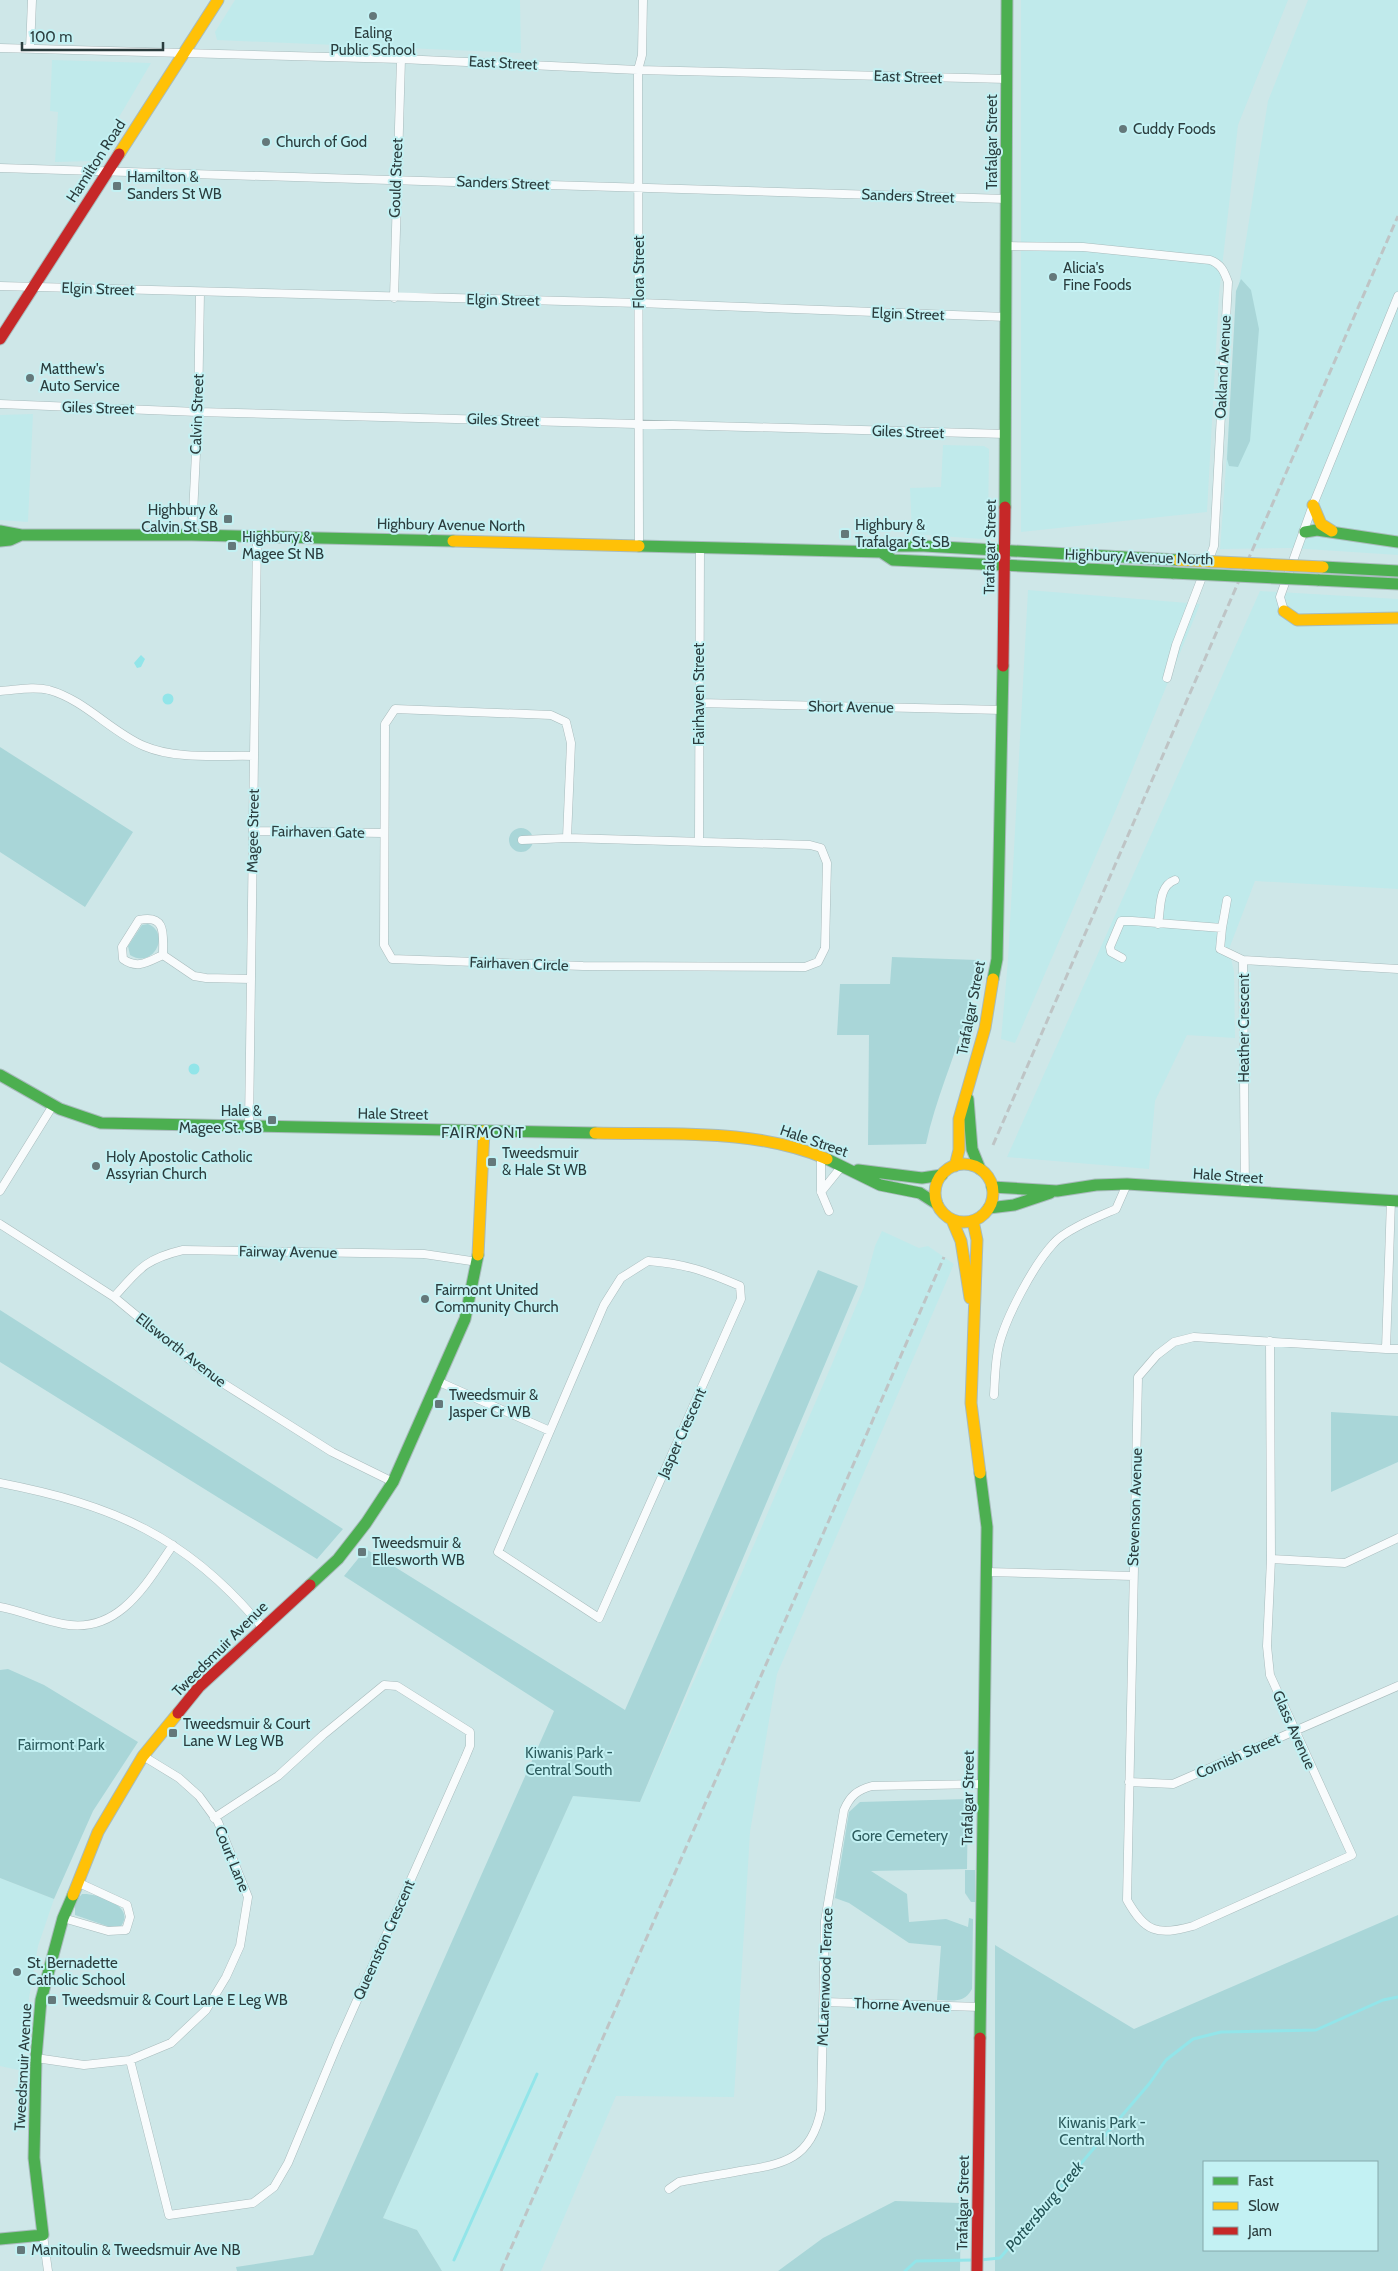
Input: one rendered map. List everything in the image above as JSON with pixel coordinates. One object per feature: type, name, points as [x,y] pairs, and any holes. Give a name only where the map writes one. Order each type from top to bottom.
[{"type":"main road","name":"Hamilton Road","points":[[0,339],[218,0]]},
{"type":"main road","name":"Trafalgar Street","points":[[955,1166],[958,1150],[959,1119],[985,1028],[997,959],[1005,566],[1007,0]]},
{"type":"main road","points":[[1314,505],[1321,524],[1334,532]]},
{"type":"main road","points":[[1305,532],[1316,530],[1398,542]]},
{"type":"main road","name":"Highbury Avenue North","points":[[0,531],[21,535],[257,536],[639,544],[881,552],[893,546],[1398,570]]},
{"type":"main road","name":"Highbury Avenue North","points":[[0,541],[10,540],[21,535]]},
{"type":"main road","name":"Highbury Avenue North","points":[[881,552],[893,560],[1398,584]]},
{"type":"main road","points":[[1284,611],[1297,620],[1315,622],[1398,618]]},
{"type":"main road","name":"Hale Street","points":[[0,1075],[52,1107],[73,1116],[101,1123],[722,1136],[770,1141],[822,1157],[880,1185],[920,1193],[938,1204]]},
{"type":"main road","name":"Trafalgar Street","points":[[967,1090],[972,1149],[980,1169]]},
{"type":"main road","name":"Tweedsmuir Avenue","points":[[43,2234],[34,2158],[36,2058],[41,2000],[63,1918],[77,1882],[98,1832],[143,1756],[199,1687],[338,1559],[366,1523],[393,1482],[465,1319],[478,1262],[484,1131]]},
{"type":"main road","points":[[972,1165],[980,1169],[988,1176],[992,1186],[993,1197],[989,1208],[982,1216],[973,1221],[952,1220],[943,1213],[938,1204],[936,1189],[942,1175],[955,1166],[972,1165]]},
{"type":"main road","name":"Hale Street","points":[[847,1168],[922,1178],[942,1175]]},
{"type":"main road","name":"Hale Street","points":[[989,1208],[1014,1204],[1057,1190],[1096,1185],[1127,1184],[1394,1200]]},
{"type":"main road","name":"Hale Street","points":[[992,1186],[1057,1190]]},
{"type":"main road","name":"Trafalgar Street","points":[[952,1220],[961,1241],[974,1326]]},
{"type":"main road","name":"Trafalgar Street","points":[[973,1221],[977,1240],[971,1403],[987,1527],[977,2271]]},
{"type":"main road","points":[[0,2239],[43,2234]]},
{"type":"street","points":[[30,49],[32,0]]},
{"type":"street","name":"Flora Street","points":[[639,544],[640,187],[638,70],[642,55],[642,0]]},
{"type":"street","name":"East Street","points":[[0,48],[401,58],[638,70],[1007,79]]},
{"type":"street","name":"Gould Street","points":[[394,298],[401,58]]},
{"type":"street","name":"Sanders Street","points":[[0,168],[1006,199]]},
{"type":"street","name":"Oakland Avenue","points":[[1006,246],[1083,246],[1210,260],[1216,262],[1225,274],[1228,282],[1214,546],[1176,645],[1167,678]]},
{"type":"street","name":"Elgin Street","points":[[0,286],[639,304],[1006,317]]},
{"type":"street","name":"Calvin Street","points":[[192,535],[198,412],[200,292]]},
{"type":"street","points":[[1284,611],[1280,597],[1314,505],[1398,296]]},
{"type":"street","name":"Giles Street","points":[[0,404],[198,412],[1006,434]]},
{"type":"street","name":"Magee Street","points":[[249,1126],[257,536]]},
{"type":"street","name":"Fairhaven Street","points":[[699,842],[700,547]]},
{"type":"street","points":[[0,691],[26,688],[49,690],[68,698],[144,746],[168,754],[254,756]]},
{"type":"street","name":"Short Avenue","points":[[699,703],[1003,710]]},
{"type":"street","name":"Fairhaven Circle","points":[[412,708],[550,715],[566,722],[571,743],[567,838],[810,845],[821,848],[827,863],[825,948],[818,962],[804,967],[593,966],[392,959],[384,945],[383,833],[385,724],[395,709],[412,708]]},
{"type":"street","name":"Fairhaven Gate","points":[[253,831],[383,833]]},
{"type":"street","points":[[522,840],[567,838]]},
{"type":"street","points":[[1158,924],[1164,888],[1168,883],[1175,880]]},
{"type":"street","points":[[1227,900],[1220,949],[1243,960]]},
{"type":"street","points":[[150,918],[159,922],[163,930],[163,955],[141,965],[131,965],[124,959],[122,947],[139,920],[150,918]]},
{"type":"street","points":[[1122,958],[1111,952],[1110,947],[1121,921],[1222,928]]},
{"type":"street","points":[[163,955],[194,976],[250,979]]},
{"type":"street","name":"Heather Crescent","points":[[1245,1192],[1243,960],[1398,969]]},
{"type":"street","points":[[0,1192],[52,1107]]},
{"type":"street","points":[[822,1157],[821,1192],[829,1211]]},
{"type":"street","points":[[821,1192],[847,1168]]},
{"type":"street","points":[[994,1395],[998,1346],[1012,1310],[1038,1266],[1053,1243],[1092,1218],[1116,1209],[1127,1184]]},
{"type":"street","points":[[1386,1349],[1394,1200]]},
{"type":"street","name":"Ellsworth Avenue","points":[[0,1224],[114,1297],[202,1370],[332,1452],[393,1482]]},
{"type":"street","name":"Fairway Avenue","points":[[114,1297],[141,1266],[160,1256],[183,1250],[424,1254],[478,1262]]},
{"type":"street","name":"Jasper Crescent","points":[[648,1261],[681,1264],[703,1270],[740,1286],[742,1299],[599,1618],[498,1552],[550,1431],[604,1305],[621,1278],[648,1261]]},
{"type":"street","name":"Stevenson Avenue","points":[[1127,1900],[1138,1377],[1156,1355],[1174,1342],[1194,1337],[1398,1349]]},
{"type":"street","name":"Glass Avenue","points":[[1127,1900],[1138,1920],[1152,1929],[1173,1931],[1193,1926],[1352,1856],[1270,1675],[1267,1646],[1271,1559],[1270,1341]]},
{"type":"street","points":[[436,1381],[550,1431]]},
{"type":"street","points":[[0,1483],[54,1494],[141,1525],[173,1545],[219,1581],[262,1627]]},
{"type":"street","points":[[1271,1559],[1344,1563],[1398,1538]]},
{"type":"street","points":[[0,1607],[21,1610],[64,1624],[92,1624],[115,1616],[138,1596],[173,1545]]},
{"type":"street","name":"Stevenson Avenue","points":[[986,1572],[1133,1576]]},
{"type":"street","name":"Queenston Crescent","points":[[130,2060],[169,2215],[253,2202],[274,2187],[288,2163],[338,2043],[470,1746],[470,1732],[397,1686],[384,1685],[322,1735],[278,1776],[214,1818]]},
{"type":"street","name":"Cornish Street","points":[[1129,1782],[1173,1784],[1398,1686]]},
{"type":"street","name":"Court Lane","points":[[36,2058],[84,2065],[130,2060],[171,2043],[206,2010],[226,1977],[240,1946],[248,1897],[218,1822],[199,1796],[179,1778],[143,1756]]},
{"type":"street","name":"McLarenwood Terrace","points":[[668,2189],[679,2182],[778,2165],[793,2157],[805,2146],[815,2132],[821,2110],[825,1921],[844,1810],[848,1800],[861,1789],[872,1786],[983,1784]]},
{"type":"street","points":[[63,1918],[108,1931],[126,1930],[130,1917],[127,1905],[77,1882]]},
{"type":"street","name":"Thorne Avenue","points":[[824,2002],[980,2007]]},
{"type":"street","name":"Tweedsmuir Avenue","points":[[43,2234],[48,2271]]},
{"type":"shaded area","name":"Ealing Public School","points":[[235,0],[520,0],[521,53],[217,40],[215,32]]},
{"type":"shaded area","points":[[1021,0],[1288,0],[1238,125],[1219,294],[1207,512],[1021,532]]},
{"type":"shaded area","points":[[1308,0],[1398,0],[1398,555],[1291,548],[1220,549],[1239,284],[1268,101]]},
{"type":"shaded area","points":[[52,60],[151,63],[93,161],[55,162],[58,112],[50,111]]},
{"type":"shaded area","points":[[33,414],[28,522],[0,520],[0,415]]},
{"type":"shaded area","points":[[943,445],[984,446],[989,449],[988,532],[982,539],[912,534],[910,488],[941,487]]},
{"type":"shaded area","points":[[1028,590],[1200,604],[1117,807],[1015,1043],[1001,1039],[1008,960]]},
{"type":"shaded area","points":[[1260,591],[1398,599],[1398,889],[1255,881],[1229,949],[1234,972],[1235,1038],[1187,1035],[1155,1101],[1149,1169],[1007,1157]]},
{"type":"shaded area","points":[[882,1231],[919,1248],[928,1246],[954,1264],[777,1674],[750,1832],[734,2097],[616,2096],[541,2271],[442,2271],[417,2230],[383,2218],[573,1796],[640,1802],[832,1364],[864,1287],[875,1246]]},
{"type":"shaded area","name":"St. Bernadette Catholic School","points":[[0,1878],[54,1899],[38,1946],[29,1998],[23,2071],[0,2066]]},
{"type":"green space","points":[[1241,279],[1251,290],[1259,329],[1250,441],[1238,467],[1229,466],[1227,459],[1236,291]]},
{"type":"green space","points":[[0,747],[133,832],[85,907],[0,852]]},
{"type":"green space","points":[[521,828],[526,829],[532,835],[532,845],[526,851],[521,852],[516,851],[510,845],[509,840],[510,835],[516,829]]},
{"type":"green space","points":[[148,924],[155,929],[158,935],[159,942],[157,948],[146,958],[130,955],[128,946],[142,925]]},
{"type":"green space","points":[[892,957],[977,960],[969,1007],[926,1144],[868,1145],[869,1035],[837,1035],[840,984],[890,984]]},
{"type":"green space","name":"Kiwanis Park - Central South","points":[[818,1270],[858,1286],[640,1802],[573,1796],[383,2218],[417,2230],[442,2271],[237,2271],[236,2267],[313,2255],[554,1711],[344,1576],[366,1549],[625,1710]]},
{"type":"green space","points":[[0,1310],[343,1529],[317,1559],[0,1362]]},
{"type":"green space","points":[[1331,1412],[1398,1416],[1398,1462],[1331,1492]]},
{"type":"green space","name":"Fairmont Park","points":[[8,1669],[44,1685],[138,1742],[93,1811],[54,1899],[0,1878],[0,1670]]},
{"type":"green space","name":"Gore Cemetery","points":[[968,1799],[967,1869],[871,1871],[907,1894],[909,1922],[946,1919],[968,1927],[969,1918],[973,1919],[972,1989],[969,1994],[961,1999],[937,2000],[941,1946],[909,1943],[849,1903],[835,1898],[849,1812],[860,1802]]},
{"type":"green space","points":[[965,1870],[975,1870],[975,1902],[971,1902],[965,1893]]},
{"type":"green space","points":[[82,1894],[105,1898],[113,1902],[123,1912],[124,1919],[121,1926],[110,1927],[75,1915],[75,1902]]},
{"type":"green space","name":"Kiwanis Park - Central North","points":[[1398,1915],[1398,2271],[995,2271],[995,1945],[1134,2029]]},
{"type":"green space","points":[[895,2201],[961,2203],[960,2271],[778,2271],[823,2238]]},
{"type":"water","points":[[141,655],[145,659],[141,667],[137,668],[134,663]]},
{"type":"water","points":[[168,693],[174,699],[168,705],[162,699]]},
{"type":"water","points":[[192,1064],[196,1064],[199,1069],[198,1073],[192,1074],[189,1071],[189,1067]]},
{"type":"waterway","name":"Pottersburg Creek","points":[[980,2260],[1000,2258],[1149,2084],[1166,2060],[1193,2039],[1221,2032],[1316,2030],[1383,2000],[1398,1997]]},
{"type":"waterway","points":[[454,2260],[537,2074]]},
{"type":"waterway","name":"Pottersburg Creek","points":[[905,2271],[916,2261],[974,2260]]},
{"type":"railway","points":[[993,1145],[1398,216]]},
{"type":"railway","points":[[501,2271],[944,1257]]},
{"type":"traffic: fast","points":[[1005,507],[1007,0]]},
{"type":"traffic: fast","points":[[1305,532],[1317,530],[1398,542]]},
{"type":"traffic: fast","points":[[0,531],[21,535],[192,535],[453,541]]},
{"type":"traffic: fast","points":[[0,541],[10,540],[21,535]]},
{"type":"traffic: fast","points":[[639,546],[881,552],[893,546],[924,546],[1178,560]]},
{"type":"traffic: fast","points":[[881,552],[893,560],[1173,573]]},
{"type":"traffic: fast","points":[[1323,567],[1398,571]]},
{"type":"traffic: fast","points":[[1173,573],[1318,580]]},
{"type":"traffic: fast","points":[[1318,580],[1398,584]]},
{"type":"traffic: fast","points":[[993,979],[997,959],[1003,666]]},
{"type":"traffic: fast","points":[[0,1075],[60,1109],[101,1123],[595,1133]]},
{"type":"traffic: fast","points":[[968,1099],[972,1149],[980,1169]]},
{"type":"traffic: fast","points":[[827,1159],[880,1185],[920,1193],[937,1204]]},
{"type":"traffic: fast","points":[[858,1170],[922,1178],[942,1175]]},
{"type":"traffic: fast","points":[[992,1187],[1057,1191],[1096,1185],[1127,1184],[1398,1201]]},
{"type":"traffic: fast","points":[[989,1208],[1014,1205],[1050,1193]]},
{"type":"traffic: fast","points":[[310,1585],[338,1559],[366,1523],[393,1482],[465,1319],[478,1255]]},
{"type":"traffic: fast","points":[[980,1473],[987,1527],[980,2038]]},
{"type":"traffic: fast","points":[[0,2239],[43,2235],[34,2158],[36,2058],[41,2000],[63,1918],[73,1895]]},
{"type":"traffic: slow","points":[[119,154],[218,0]]},
{"type":"traffic: slow","points":[[1313,505],[1321,524],[1332,531]]},
{"type":"traffic: slow","points":[[453,541],[639,546]]},
{"type":"traffic: slow","points":[[1178,560],[1323,567]]},
{"type":"traffic: slow","points":[[1284,611],[1297,620],[1398,618]]},
{"type":"traffic: slow","points":[[955,1166],[959,1150],[959,1119],[985,1028],[993,979]]},
{"type":"traffic: slow","points":[[478,1255],[484,1131]]},
{"type":"traffic: slow","points":[[595,1133],[713,1135],[742,1138],[800,1149],[827,1159]]},
{"type":"traffic: slow","points":[[964,1164],[980,1169],[988,1177],[993,1193],[988,1209],[980,1217],[964,1222],[948,1217],[940,1209],[935,1193],[940,1177],[948,1169],[964,1164]]},
{"type":"traffic: slow","points":[[952,1220],[961,1241],[970,1298]]},
{"type":"traffic: slow","points":[[973,1221],[977,1240],[971,1403],[980,1473]]},
{"type":"traffic: slow","points":[[73,1895],[98,1832],[143,1756],[178,1713]]},
{"type":"traffic: jam","points":[[0,339],[119,154]]},
{"type":"traffic: jam","points":[[1003,666],[1005,507]]},
{"type":"traffic: jam","points":[[178,1713],[199,1687],[310,1585]]},
{"type":"traffic: jam","points":[[977,2271],[980,2038]]},
{"type":"place","name":"Ealing Public School","points":[[373,16]]},
{"type":"place","name":"Cuddy Foods","points":[[1123,129]]},
{"type":"place","name":"Church of God","points":[[266,142]]},
{"type":"place","name":"Hamilton & Sanders St WB","points":[[117,186]]},
{"type":"place","name":"Alicia's Fine Foods","points":[[1053,277]]},
{"type":"place","name":"Matthew's Auto Service","points":[[30,378]]},
{"type":"place","name":"Highbury & Calvin St SB","points":[[228,519]]},
{"type":"place","name":"Highbury & Trafalgar St. SB","points":[[845,534]]},
{"type":"place","name":"Highbury & Magee St NB","points":[[232,546]]},
{"type":"place","name":"Hale & Magee St. SB","points":[[272,1120]]},
{"type":"place","name":"Tweedsmuir & Hale St WB","points":[[492,1162]]},
{"type":"place","name":"Holy Apostolic Catholic Assyrian Church","points":[[96,1166]]},
{"type":"place","name":"Fairmont United Community Church","points":[[425,1299]]},
{"type":"place","name":"Tweedsmuir & Jasper Cr WB","points":[[439,1404]]},
{"type":"place","name":"Tweedsmuir & Ellesworth WB","points":[[362,1552]]},
{"type":"place","name":"Tweedsmuir & Court Lane W Leg WB","points":[[173,1733]]},
{"type":"place","name":"St. Bernadette Catholic School","points":[[17,1972]]},
{"type":"place","name":"Tweedsmuir & Court Lane E Leg WB","points":[[52,2000]]},
{"type":"place","name":"Manitoulin & Tweedsmuir Ave NB","points":[[21,2250]]},
{"type":"district","name":"FAIRMONT","points":[[483,1132]]}]
